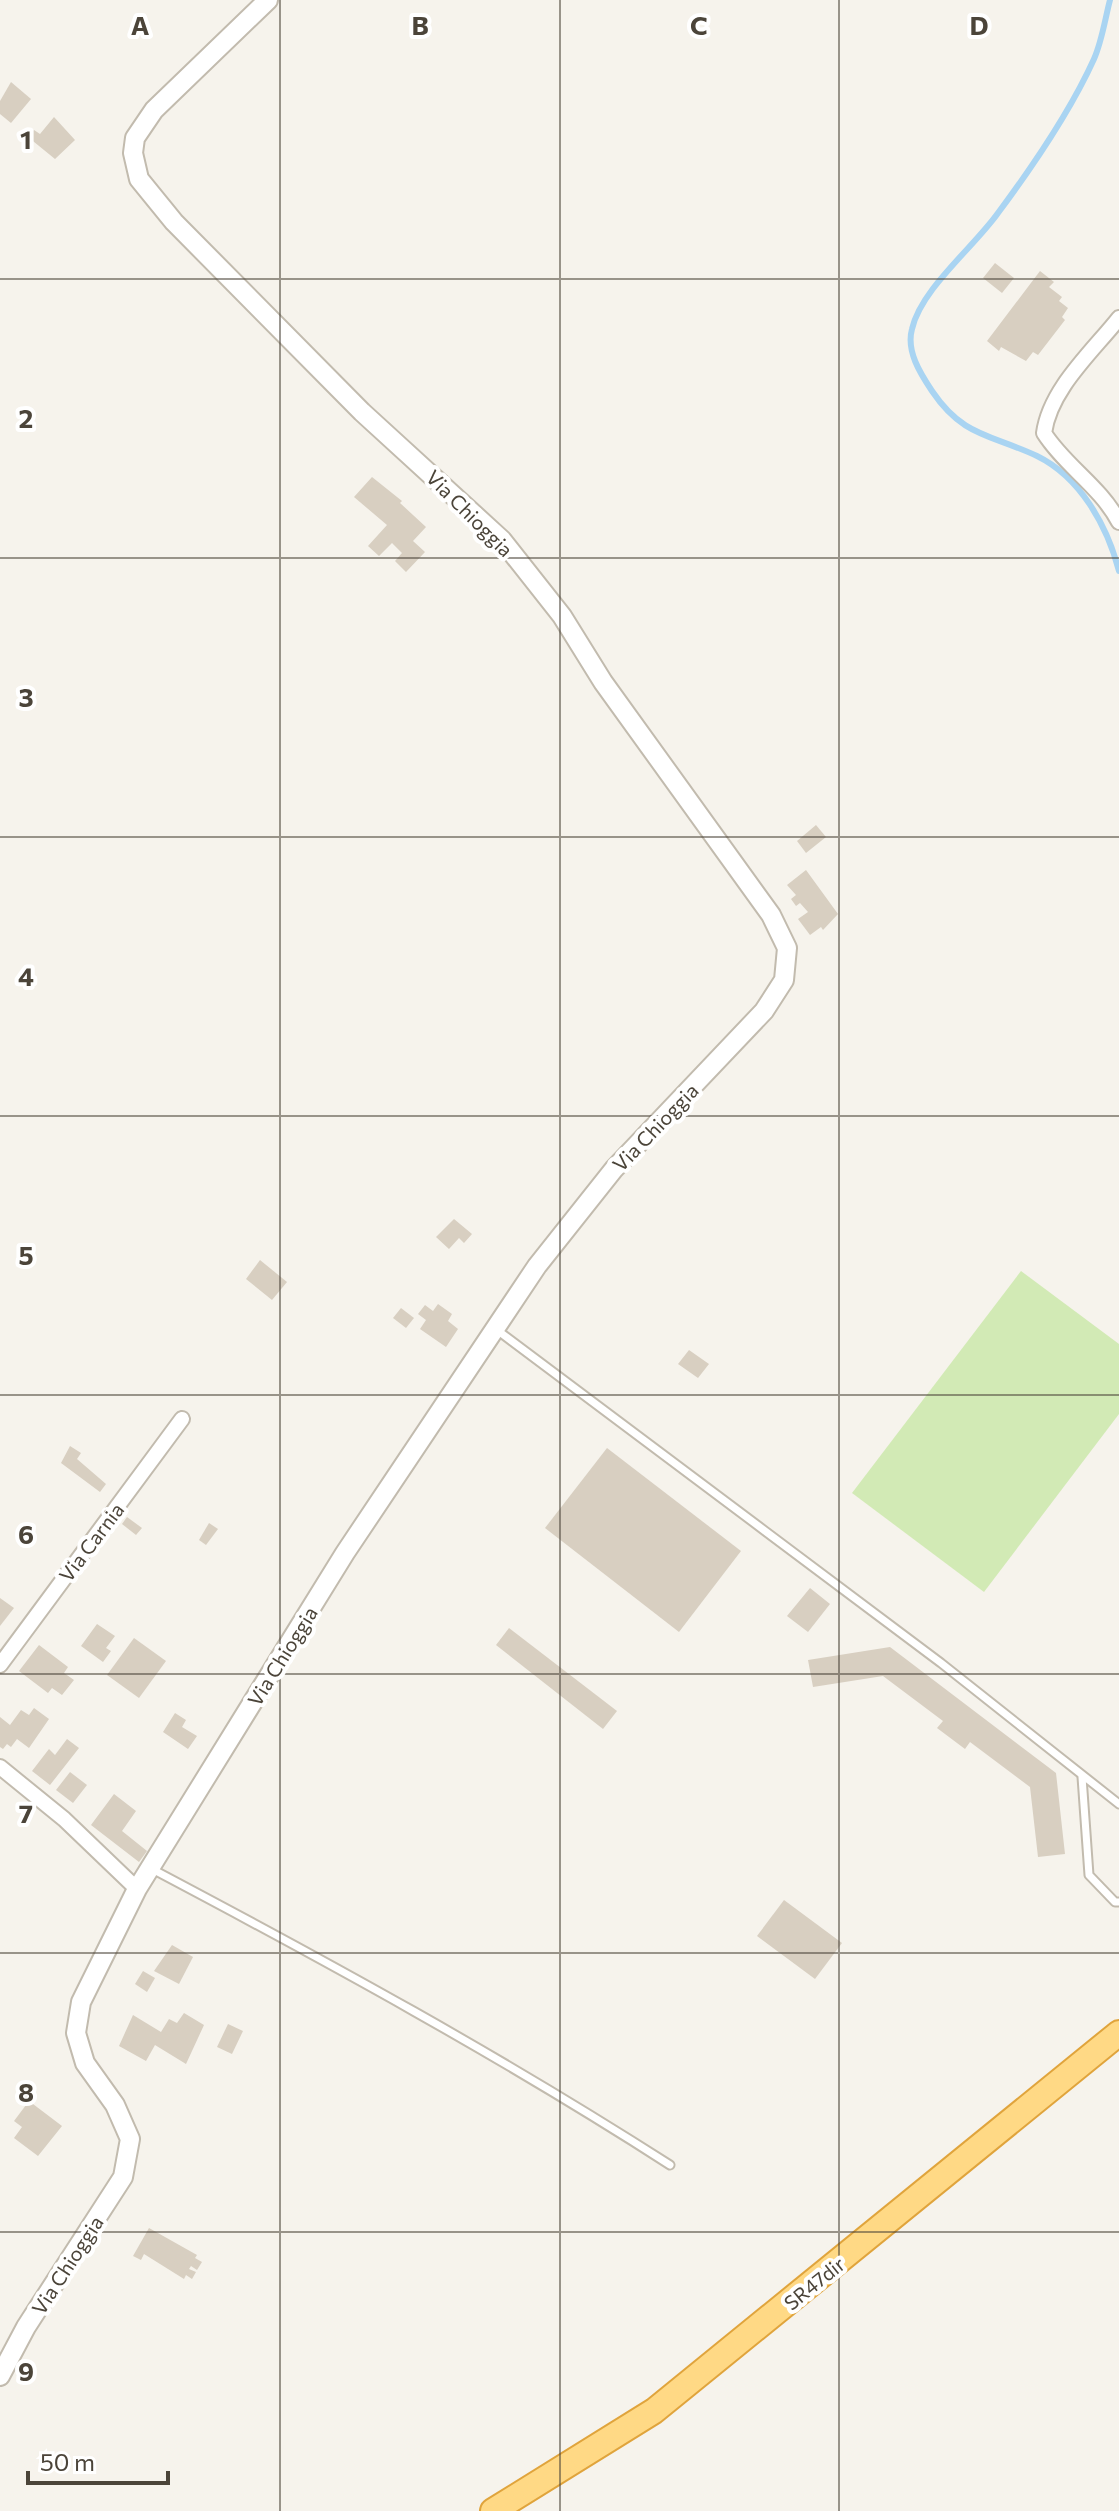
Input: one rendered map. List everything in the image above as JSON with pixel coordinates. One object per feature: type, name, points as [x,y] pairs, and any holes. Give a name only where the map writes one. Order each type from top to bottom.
[{"type":"highway","name":"SR47dir","points":[[493,2511],[654,2411],[1119,2033]]},
{"type":"street","name":"Via Chioggia","points":[[0,2376],[26,2327],[123,2177],[130,2139],[115,2105],[85,2063],[76,2033],[81,2002],[137,1889],[345,1553],[537,1266],[614,1169],[764,1011],[784,980],[787,948],[771,915],[603,682],[562,616],[502,540],[331,381],[174,222],[139,179],[133,153],[135,138],[154,110],[268,0]]},
{"type":"street","points":[[1119,318],[1056,398],[1047,415],[1044,433],[1053,448],[1101,493],[1119,522]]},
{"type":"street","name":"Via Carnia","points":[[0,1665],[182,1419]]},
{"type":"street","points":[[0,1767],[64,1819],[137,1889]]},
{"type":"lane","points":[[495,1329],[941,1663],[1119,1804]]},
{"type":"lane","points":[[1082,1777],[1089,1875],[1115,1902],[1119,1902]]},
{"type":"lane","points":[[152,1869],[359,1978],[537,2080],[670,2165]]},
{"type":"green space","points":[[1021,1271],[1119,1344],[1119,1414],[984,1592],[852,1493]]},
{"type":"building","points":[[11,82],[31,99],[11,123],[0,114],[0,101]]},
{"type":"building","points":[[54,117],[75,140],[55,159],[28,137],[34,130],[40,134]]},
{"type":"building","points":[[995,263],[1014,278],[1002,293],[983,278]]},
{"type":"building","points":[[1040,271],[1054,282],[1049,287],[1062,297],[1059,301],[1068,308],[1062,317],[1065,320],[1038,355],[1033,352],[1026,361],[1001,347],[999,351],[987,341]]},
{"type":"building","points":[[372,477],[402,501],[400,503],[426,527],[413,541],[425,552],[406,572],[395,561],[402,553],[392,543],[379,556],[368,546],[387,525],[354,497]]},
{"type":"building","points":[[816,825],[826,837],[806,853],[797,841]]},
{"type":"building","points":[[806,870],[838,914],[823,930],[821,927],[810,935],[798,919],[808,912],[800,903],[796,906],[791,899],[796,895],[787,885]]},
{"type":"building","points":[[454,1219],[472,1234],[464,1243],[459,1238],[449,1249],[436,1237]]},
{"type":"building","points":[[260,1260],[287,1282],[272,1300],[246,1279]]},
{"type":"building","points":[[438,1304],[452,1314],[448,1321],[458,1329],[446,1347],[420,1329],[426,1320],[418,1314],[425,1305],[433,1311]]},
{"type":"building","points":[[401,1308],[414,1318],[406,1328],[393,1318]]},
{"type":"building","points":[[689,1350],[709,1364],[698,1378],[678,1364]]},
{"type":"building","points":[[70,1446],[81,1453],[77,1459],[106,1484],[100,1492],[61,1463]]},
{"type":"building","points":[[607,1448],[741,1551],[679,1632],[545,1528]]},
{"type":"building","points":[[127,1517],[142,1528],[136,1535],[122,1524]]},
{"type":"building","points":[[209,1523],[218,1529],[206,1545],[199,1540]]},
{"type":"building","points":[[810,1588],[830,1604],[808,1632],[787,1616]]},
{"type":"building","points":[[0,1598],[14,1608],[0,1626]]},
{"type":"building","points":[[97,1624],[115,1636],[106,1648],[111,1651],[103,1662],[81,1646]]},
{"type":"building","points":[[509,1628],[617,1711],[603,1729],[496,1645]]},
{"type":"building","points":[[134,1638],[166,1661],[139,1698],[107,1675]]},
{"type":"building","points":[[39,1645],[68,1667],[64,1673],[74,1680],[62,1695],[52,1688],[48,1693],[19,1671]]},
{"type":"building","points":[[890,1647],[1056,1773],[1065,1854],[1038,1857],[1030,1787],[970,1742],[965,1749],[937,1728],[943,1721],[883,1676],[813,1687],[808,1660]]},
{"type":"building","points":[[34,1708],[49,1719],[29,1748],[17,1739],[11,1747],[7,1744],[3,1749],[0,1747],[0,1717],[10,1725],[21,1710],[29,1715]]},
{"type":"building","points":[[175,1713],[186,1720],[182,1727],[197,1736],[188,1749],[163,1732]]},
{"type":"building","points":[[67,1739],[79,1748],[50,1785],[32,1771],[49,1749],[55,1755]]},
{"type":"building","points":[[70,1772],[87,1785],[73,1803],[56,1790]]},
{"type":"building","points":[[114,1794],[136,1811],[122,1831],[147,1851],[139,1862],[91,1825]]},
{"type":"building","points":[[784,1900],[842,1943],[815,1979],[757,1936]]},
{"type":"building","points":[[172,1945],[193,1957],[179,1984],[154,1971]]},
{"type":"building","points":[[143,1971],[155,1978],[147,1992],[135,1984]]},
{"type":"building","points":[[184,2013],[204,2025],[186,2064],[155,2045],[146,2061],[119,2046],[133,2015],[161,2032],[169,2019],[177,2023]]},
{"type":"building","points":[[228,2024],[243,2031],[232,2054],[217,2047]]},
{"type":"building","points":[[29,2101],[62,2126],[38,2156],[14,2138],[22,2127],[14,2121]]},
{"type":"building","points":[[149,2228],[197,2255],[195,2258],[202,2262],[197,2270],[191,2266],[189,2269],[196,2272],[192,2279],[186,2275],[184,2279],[144,2254],[141,2260],[133,2256]]},
{"type":"waterway","points":[[1110,0],[1094,59],[1062,119],[998,213],[926,299],[912,329],[911,345],[923,377],[943,406],[955,417],[978,432],[1037,456],[1079,489],[1099,520],[1119,571]]}]
